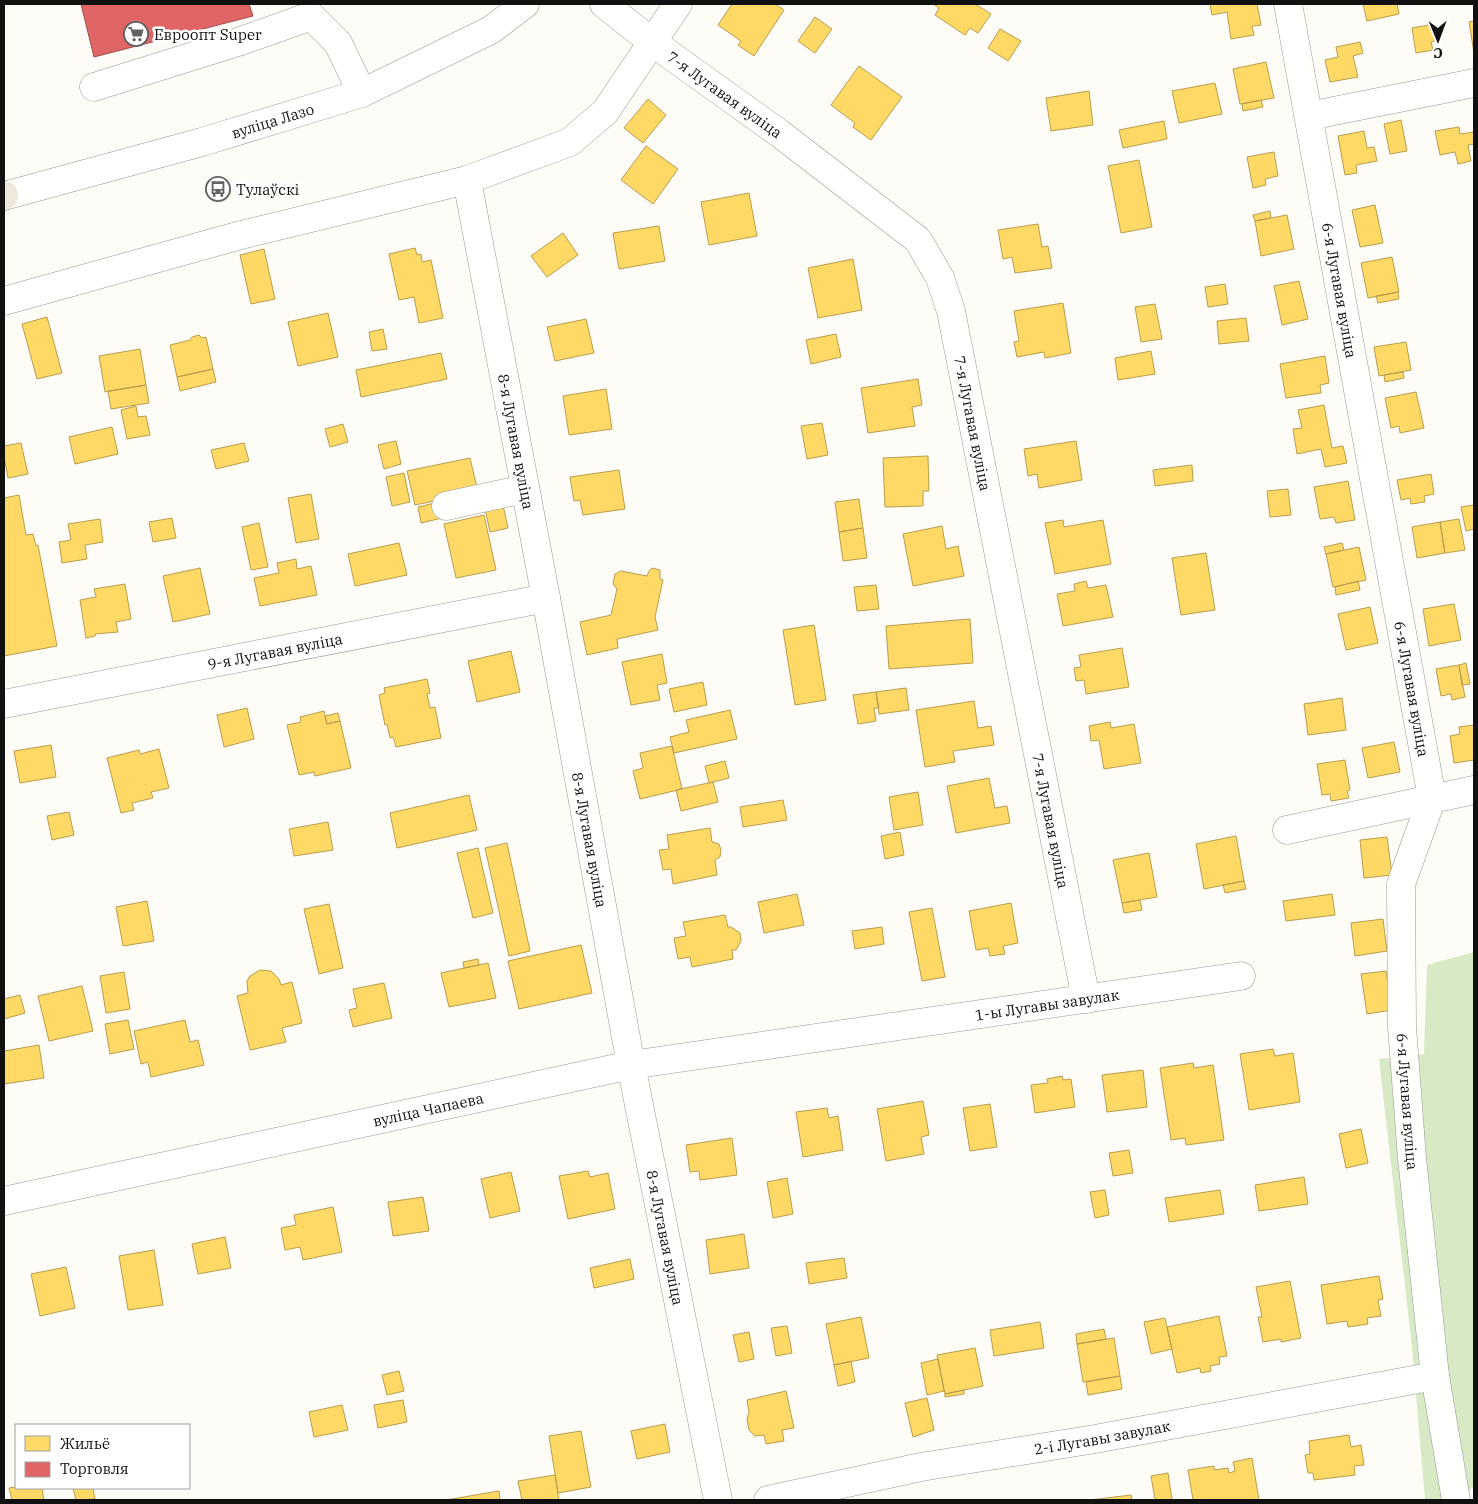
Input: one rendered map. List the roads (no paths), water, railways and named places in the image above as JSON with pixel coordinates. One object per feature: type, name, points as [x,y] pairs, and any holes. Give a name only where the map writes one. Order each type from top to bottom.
[{"type":"street","name":"вуліца Лазо","points":[[4,196],[202,142],[362,93],[491,30],[525,4]]},
{"type":"street","name":"7-я Лугавая вуліца","points":[[604,4],[652,42],[779,133],[918,240],[940,278],[951,311],[1086,999]]},
{"type":"street","points":[[4,301],[241,236],[467,180],[570,142],[605,112],[678,4]]},
{"type":"street","name":"6-я Лугавая вуліца","points":[[1288,4],[1432,798],[1401,884],[1403,1036],[1412,1158],[1436,1376],[1456,1500]]},
{"type":"street","points":[[94,87],[238,42],[303,10],[338,43],[362,93]]},
{"type":"street","points":[[1309,116],[1474,83]]},
{"type":"street","name":"8-я Лугавая вуліца","points":[[467,180],[546,598],[631,1065],[718,1500]]},
{"type":"street","points":[[446,506],[524,489]]},
{"type":"street","name":"9-я Лугавая вуліца","points":[[4,704],[546,598]]},
{"type":"street","points":[[1287,830],[1474,790]]},
{"type":"street","name":"1-ы Лугавы завулак","points":[[854,1033],[1241,976]]},
{"type":"street","name":"вуліца Чапаева","points":[[4,1201],[631,1065],[854,1033]]},
{"type":"street","name":"2-і Лугавы завулак","points":[[768,1500],[921,1467],[1095,1439],[1436,1376]]},
{"type":"place","name":"Евроопт Super","points":[[136,34]]},
{"type":"place","name":"Тулаўскі","points":[[218,189]]}]
